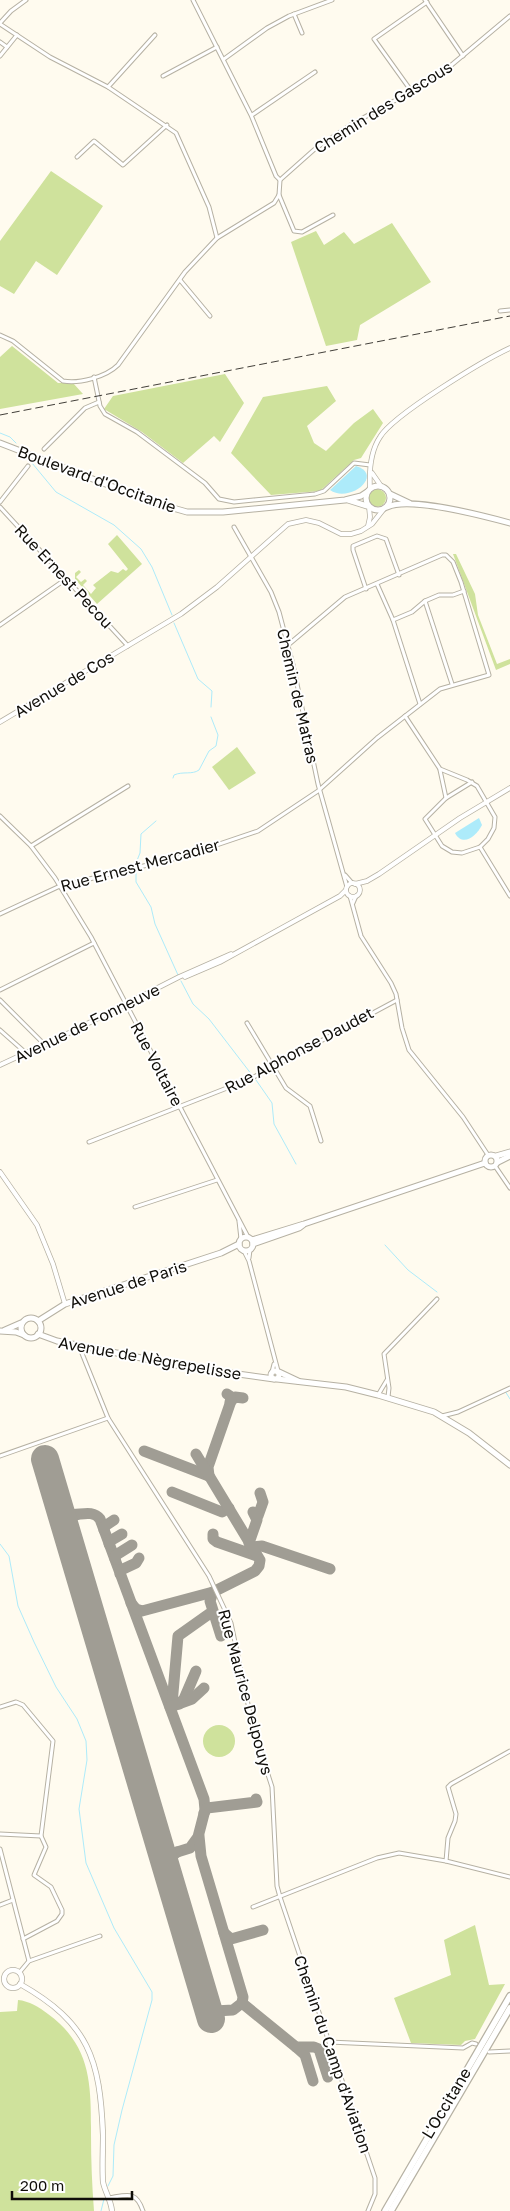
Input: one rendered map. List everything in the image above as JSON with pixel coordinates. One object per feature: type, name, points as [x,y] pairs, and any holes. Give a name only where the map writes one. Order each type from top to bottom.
[{"type":"highway","name":"L'Occitane","points":[[385,2211],[413,2158],[510,1996]]},
{"type":"highway","name":"L'Occitane","points":[[391,2211],[510,2008]]},
{"type":"main road","name":"Boulevard d'Occitanie","points":[[0,442],[152,502],[187,512],[223,512],[345,500],[361,496],[368,490]]},
{"type":"main road","points":[[414,504],[390,494],[381,486],[368,490],[365,500],[368,506],[376,511],[396,504],[414,504],[475,514],[510,523]]},
{"type":"main road","points":[[385,508],[390,502],[390,494]]},
{"type":"main road","name":"Boulevard d'Occitanie","points":[[345,500],[368,506]]},
{"type":"main road","points":[[485,1163],[485,1158],[491,1154],[496,1161]]},
{"type":"main road","points":[[485,1163],[491,1167],[496,1161],[510,1154]]},
{"type":"main road","points":[[243,1246],[251,1240],[299,1228],[304,1224],[485,1163]]},
{"type":"main road","name":"Avenue de Paris","points":[[38,1321],[65,1304],[243,1246],[251,1240]]},
{"type":"main road","points":[[29,1318],[38,1321],[41,1329],[33,1337],[27,1337],[16,1332],[1,1331],[22,1323],[29,1318]]},
{"type":"main road","points":[[22,1323],[22,1333],[27,1337]]},
{"type":"main road","name":"Avenue de Nègrepelisse","points":[[38,1334],[57,1341],[181,1366],[263,1377],[275,1374],[301,1382],[346,1387],[388,1397],[453,1422],[510,1465]]},
{"type":"main road","name":"Avenue de Nègrepelisse","points":[[419,1408],[450,1424],[497,1455]]},
{"type":"main road","points":[[14,1970],[22,1978],[20,1984],[11,1987],[2,1980],[9,1971],[14,1970]]},
{"type":"main road","points":[[20,1984],[64,2015],[80,2034],[94,2060],[101,2093],[103,2182],[112,2211]]},
{"type":"street","points":[[26,0],[11,11],[0,23],[50,57],[108,86],[176,133],[209,207],[217,238]]},
{"type":"street","points":[[193,0],[252,115],[276,176],[280,180],[279,195],[294,231],[302,232],[334,215]]},
{"type":"street","points":[[224,59],[267,28],[294,14],[332,0]]},
{"type":"street","points":[[412,92],[374,39],[426,1],[463,56]]},
{"type":"street","points":[[294,14],[302,33]]},
{"type":"street","name":"Chemin des Gascous","points":[[280,180],[316,148],[352,124],[436,78],[510,16]]},
{"type":"street","points":[[0,56],[18,35]]},
{"type":"street","points":[[108,86],[155,35]]},
{"type":"street","points":[[0,42],[7,47]]},
{"type":"street","points":[[163,76],[217,47]]},
{"type":"street","points":[[252,115],[315,72]]},
{"type":"street","points":[[77,157],[94,140],[123,165],[167,126]]},
{"type":"street","points":[[0,335],[13,341],[63,381],[108,373],[118,365],[180,280],[217,238],[274,203],[279,195]]},
{"type":"street","points":[[180,280],[210,316]]},
{"type":"street","points":[[500,312],[510,310]]},
{"type":"street","points":[[368,490],[370,467],[375,445],[382,433],[390,425],[443,388],[510,348]]},
{"type":"street","points":[[94,377],[98,402],[105,414],[137,432],[205,483],[219,499],[234,502],[315,494],[324,491],[354,464],[370,467]]},
{"type":"street","points":[[44,450],[85,408],[98,402]]},
{"type":"street","points":[[0,502],[28,466]]},
{"type":"street","points":[[370,467],[375,480],[381,486]]},
{"type":"street","points":[[368,506],[370,517],[368,526]]},
{"type":"street","name":"Rue Ernest Pecou","points":[[0,507],[128,646]]},
{"type":"street","points":[[368,526],[372,524],[385,508]]},
{"type":"street","name":"Avenue de Cos","points":[[0,722],[181,614],[217,587],[288,524],[306,520],[346,534],[356,533],[368,526]]},
{"type":"street","name":"Chemin de Matras","points":[[234,527],[275,600],[288,645],[320,789],[348,892],[364,941],[392,983],[403,1034],[413,1056],[452,1103],[488,1155]]},
{"type":"street","points":[[366,589],[353,550],[353,546],[358,543],[377,536],[386,539],[399,575]]},
{"type":"street","points":[[288,645],[345,597],[442,555],[446,555],[454,562],[464,591],[453,595],[439,595],[425,601],[412,612],[394,620]]},
{"type":"street","points":[[0,625],[66,579]]},
{"type":"street","points":[[377,584],[394,620],[420,704]]},
{"type":"street","name":"Rue Ernest Mercadier","points":[[0,914],[60,886],[181,857],[258,831],[320,789],[405,716],[440,689],[452,684],[489,675],[464,591]]},
{"type":"street","points":[[425,601],[452,684]]},
{"type":"street","points":[[405,716],[440,769],[446,798]]},
{"type":"street","points":[[440,769],[472,782],[477,786],[493,810],[495,823],[488,839],[480,847],[462,853],[452,852],[442,846],[425,819],[446,798],[472,782]]},
{"type":"street","points":[[31,846],[128,786]]},
{"type":"street","points":[[353,906],[359,891],[368,881],[487,801],[510,788]]},
{"type":"street","name":"Rue Voltaire","points":[[0,816],[31,846],[60,886],[94,943],[217,1180],[251,1240]]},
{"type":"street","points":[[480,847],[510,896]]},
{"type":"street","name":"Chemin de Matras","points":[[343,873],[354,884]]},
{"type":"street","points":[[359,891],[354,884],[368,881]]},
{"type":"street","name":"Avenue de Fonneuve","points":[[0,1065],[174,981],[220,962],[231,954],[348,892],[354,884]]},
{"type":"street","points":[[348,892],[356,896]]},
{"type":"street","points":[[0,990],[94,943]]},
{"type":"street","points":[[0,1000],[45,1044]]},
{"type":"street","name":"Rue Alphonse Daudet","points":[[89,1142],[178,1106],[236,1086],[397,1000]]},
{"type":"street","points":[[247,1023],[289,1092],[310,1106],[321,1141]]},
{"type":"street","points":[[0,1030],[26,1053]]},
{"type":"street","points":[[496,1161],[510,1188]]},
{"type":"street","points":[[0,1172],[40,1230],[65,1304]]},
{"type":"street","points":[[135,1207],[217,1180]]},
{"type":"street","name":"Rue Voltaire","points":[[239,1220],[243,1246],[249,1261],[274,1360],[275,1374]]},
{"type":"street","points":[[388,1397],[389,1388],[384,1354],[437,1299]]},
{"type":"street","name":"Rue Maurice Delpouys","points":[[79,1345],[108,1418],[209,1576],[231,1622],[252,1728],[272,1787],[277,1886],[280,1897]]},
{"type":"street","points":[[378,1395],[388,1379]]},
{"type":"street","points":[[441,1416],[448,1416],[458,1412],[510,1388]]},
{"type":"street","points":[[453,1422],[452,1418],[458,1412]]},
{"type":"street","points":[[0,1456],[108,1418]]},
{"type":"street","points":[[0,1708],[16,1702],[22,1705],[53,1741],[41,1836],[46,1848],[34,1875],[51,1887],[62,1910],[62,1914],[57,1921],[23,1940]]},
{"type":"street","points":[[446,1862],[448,1838],[456,1814],[448,1787],[450,1784],[510,1751]]},
{"type":"street","points":[[0,1834],[41,1836]]},
{"type":"street","points":[[0,1849],[29,1961]]},
{"type":"street","points":[[253,1907],[377,1858],[399,1853],[510,1877]]},
{"type":"street","name":"Chemin du Camp d'Aviation","points":[[280,1897],[375,2178],[375,2194],[368,2211]]},
{"type":"street","points":[[0,1905],[13,1900]]},
{"type":"street","points":[[19,1973],[29,1961],[100,1936]]},
{"type":"street","points":[[329,2042],[449,2048],[463,2048],[472,2043],[476,2044]]},
{"type":"street","points":[[489,2052],[510,2051]]},
{"type":"street","points":[[109,2198],[125,2195],[133,2196],[139,2200],[143,2211]]},
{"type":"green space","points":[[51,171],[103,206],[57,275],[36,261],[14,294],[0,286],[0,241]]},
{"type":"green space","points":[[392,223],[431,282],[360,325],[357,340],[326,346],[291,242],[316,231],[324,245],[344,232],[354,244]]},
{"type":"green space","points":[[12,346],[58,383],[73,383],[83,394],[0,409],[0,357]]},
{"type":"green space","points":[[225,374],[244,403],[220,442],[214,436],[183,463],[142,432],[104,409],[113,396]]},
{"type":"green space","points":[[327,386],[336,401],[307,426],[314,443],[326,451],[354,423],[373,409],[383,423],[361,458],[354,460],[320,491],[271,495],[231,453],[263,397]]},
{"type":"green space","points":[[373,489],[381,489],[386,494],[384,505],[373,507],[368,502],[368,494]]},
{"type":"green space","points":[[117,535],[142,564],[97,604],[75,579],[75,573],[79,570],[81,572],[76,577],[81,582],[85,579],[87,581],[83,585],[91,594],[96,588],[93,585],[111,571],[118,573],[123,569],[126,571],[128,569],[108,544]]},
{"type":"green space","points":[[453,554],[456,554],[475,594],[478,615],[497,664],[510,659],[510,664],[496,670]]},
{"type":"green space","points":[[237,747],[256,773],[229,790],[212,767]]},
{"type":"green space","points":[[219,1725],[230,1730],[235,1741],[230,1752],[219,1757],[208,1752],[203,1741],[208,1730]]},
{"type":"green space","points":[[475,1925],[489,1985],[505,1984],[475,2039],[465,2041],[461,2045],[411,2043],[394,1998],[451,1975],[444,1940]]},
{"type":"green space","points":[[18,2000],[34,2005],[48,2014],[62,2026],[81,2053],[89,2083],[94,2211],[0,2211],[0,2012],[17,2011]]},
{"type":"water","points":[[356,466],[364,470],[367,476],[366,481],[361,487],[346,493],[330,490]]},
{"type":"water","points":[[479,818],[482,825],[477,833],[466,840],[458,837],[455,833]]},
{"type":"waterway","points":[[0,433],[10,437],[16,443]]},
{"type":"waterway","points":[[32,463],[56,492],[114,525],[141,549],[152,567],[172,615]]},
{"type":"waterway","points":[[174,623],[198,679],[212,691],[211,707]]},
{"type":"waterway","points":[[173,778],[177,774],[199,770],[209,751],[216,746],[218,735],[211,717]]},
{"type":"waterway","points":[[136,863],[140,853],[141,834],[156,821]]},
{"type":"waterway","points":[[136,871],[136,882],[151,907],[155,924],[178,975]]},
{"type":"waterway","points":[[181,981],[193,1004],[209,1019],[252,1075]]},
{"type":"waterway","points":[[256,1080],[272,1103],[274,1124],[296,1164]]},
{"type":"waterway","points":[[385,1245],[408,1270],[437,1292]]},
{"type":"waterway","points":[[505,1391],[510,1399]]},
{"type":"waterway","points":[[0,1544],[9,1556],[18,1606],[56,1687],[77,1719],[86,1741],[87,1760],[79,1809],[86,1863],[114,1928],[152,1992],[152,2000],[114,2145],[113,2176],[108,2186]]},
{"type":"waterway","points":[[101,2211],[104,2199]]},
{"type":"taxiway","points":[[209,1476],[208,1467],[231,1401],[230,1396],[227,1394]]},
{"type":"taxiway","points":[[230,1402],[235,1397],[243,1398]]},
{"type":"taxiway","points":[[144,1451],[209,1476]]},
{"type":"taxiway","points":[[131,1603],[136,1609],[142,1611],[213,1592],[255,1571],[259,1566],[260,1560],[196,1454]]},
{"type":"taxiway","points":[[53,1487],[60,1507],[64,1512],[74,1515],[90,1514],[100,1519],[204,1799],[205,1810],[198,1837],[190,1848],[174,1853],[166,1852],[161,1847],[154,1829]]},
{"type":"taxiway","points":[[172,1492],[222,1512],[229,1508]]},
{"type":"taxiway","points":[[258,1516],[263,1502],[260,1493]]},
{"type":"taxiway","points":[[249,1543],[257,1520],[253,1512]]},
{"type":"taxiway","points":[[69,1542],[66,1523],[70,1517],[76,1515]]},
{"type":"taxiway","points":[[104,1530],[105,1526],[114,1520]]},
{"type":"taxiway","points":[[109,1544],[110,1541],[122,1534]]},
{"type":"taxiway","points":[[213,1534],[213,1539],[217,1542],[257,1556]]},
{"type":"taxiway","points":[[115,1559],[116,1555],[132,1545]]},
{"type":"taxiway","points":[[252,1547],[262,1546],[330,1569]]},
{"type":"taxiway","points":[[120,1574],[121,1570],[136,1563],[139,1558]]},
{"type":"taxiway","points":[[213,1592],[210,1601],[221,1636]]},
{"type":"taxiway","points":[[172,1704],[178,1636],[209,1614]]},
{"type":"taxiway","points":[[179,1704],[184,1699],[196,1671]]},
{"type":"taxiway","points":[[170,1707],[192,1699],[204,1688]]},
{"type":"taxiway","points":[[204,1813],[207,1808],[257,1802],[256,1799]]},
{"type":"taxiway","points":[[199,1836],[201,1856],[243,1997],[242,2003],[233,2010],[215,2011],[208,2004],[202,1990]]},
{"type":"taxiway","points":[[167,1871],[169,1858],[177,1852]]},
{"type":"taxiway","points":[[224,1933],[231,1939],[263,1930]]},
{"type":"taxiway","points":[[242,2003],[296,2047],[314,2047],[319,2049],[328,2077]]},
{"type":"taxiway","points":[[296,2047],[305,2055],[313,2081]]},
{"type":"runway","points":[[45,1459],[211,2019]]},
{"type":"railway","points":[[0,415],[510,316]]}]
